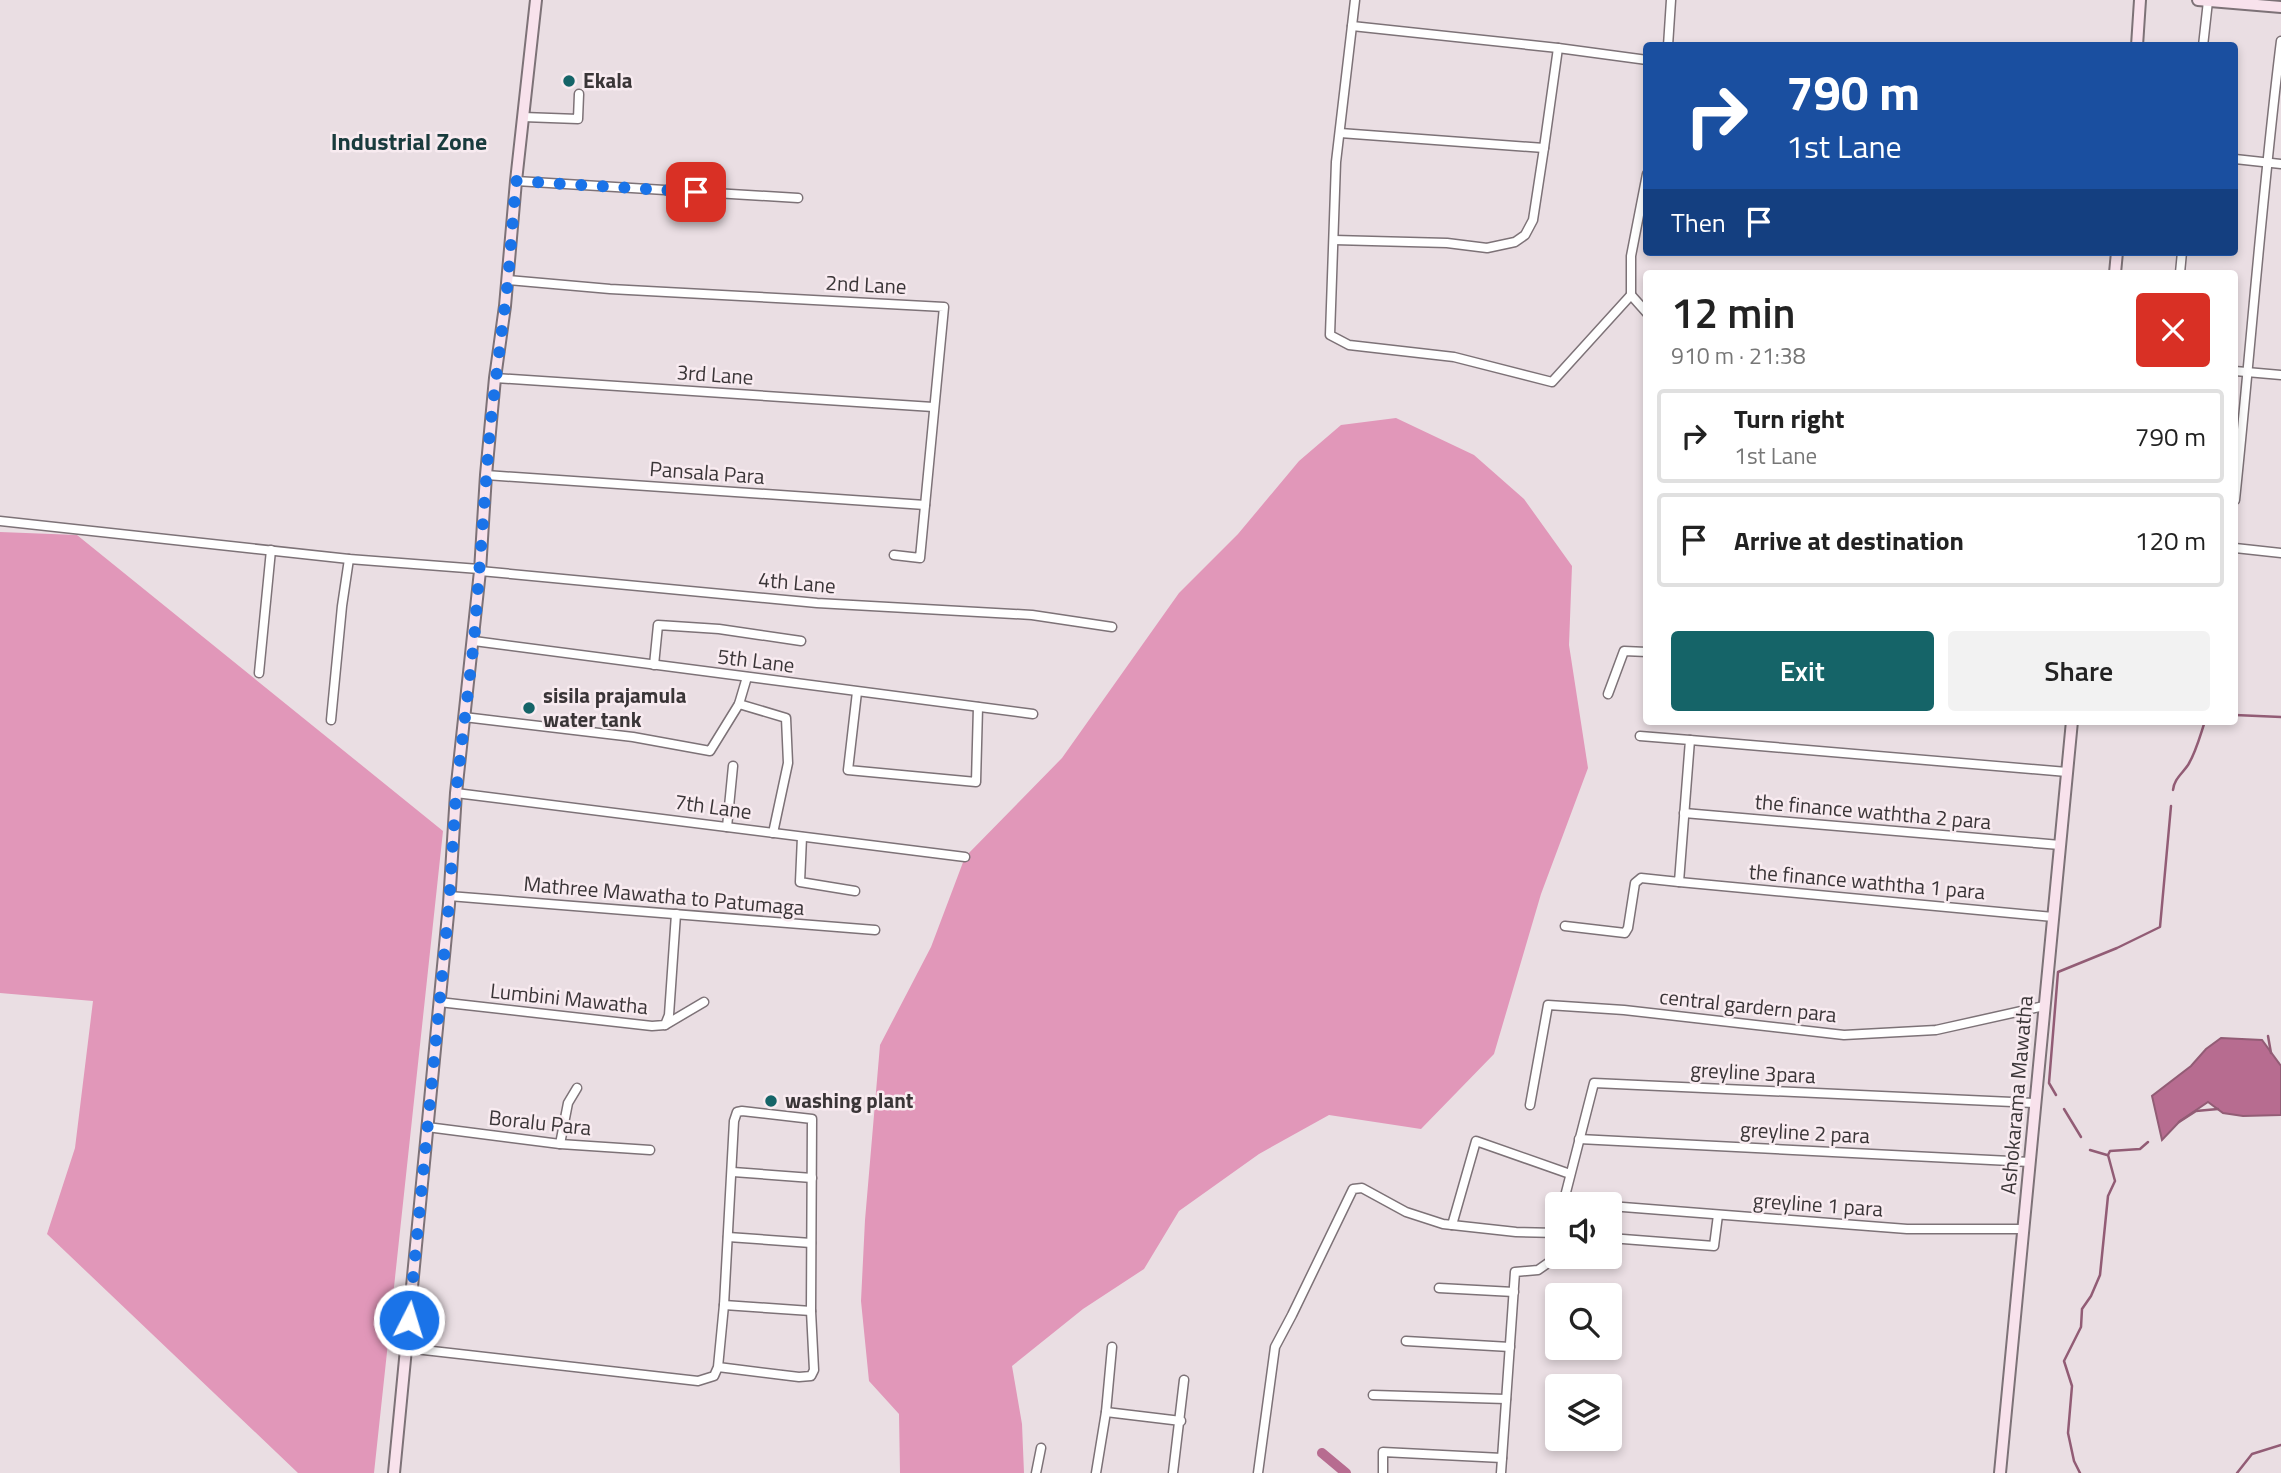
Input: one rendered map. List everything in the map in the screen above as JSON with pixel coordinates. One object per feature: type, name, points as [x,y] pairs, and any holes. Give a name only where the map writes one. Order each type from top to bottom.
[{"type":"street","points":[[394,1473],[449,896],[456,793],[474,641],[495,377],[508,280],[536,0]]},
{"type":"street","points":[[1355,0],[1336,162],[1330,335],[1349,345],[1454,357],[1552,382],[1631,295],[1632,256],[1643,196]]},
{"type":"street","points":[[1668,42],[1671,0]]},
{"type":"street","points":[[2137,42],[2140,0]]},
{"type":"street","points":[[2198,0],[2281,7]]},
{"type":"street","points":[[2203,42],[2208,1]]},
{"type":"street","points":[[1352,26],[1643,59]]},
{"type":"street","points":[[2238,473],[2266,162],[2281,41]]},
{"type":"street","points":[[1334,240],[1447,243],[1488,248],[1515,242],[1525,235],[1533,220],[1558,48]]},
{"type":"street","points":[[523,117],[578,119],[579,94]]},
{"type":"street","points":[[1340,133],[1544,148]]},
{"type":"street","points":[[2238,159],[2281,164]]},
{"type":"street","points":[[516,181],[798,198]]},
{"type":"street","name":"2nd Lane","points":[[508,280],[610,289],[944,307],[919,558],[894,555]]},
{"type":"street","points":[[1631,295],[1643,308]]},
{"type":"street","points":[[2238,371],[2281,375]]},
{"type":"street","name":"3rd Lane","points":[[495,377],[933,407]]},
{"type":"street","name":"Pansala Para","points":[[486,475],[925,505]]},
{"type":"street","name":"4th Lane","points":[[0,521],[349,559],[817,603],[1032,615],[1112,626]]},
{"type":"street","points":[[2238,548],[2281,553]]},
{"type":"street","points":[[259,673],[271,550]]},
{"type":"street","points":[[331,720],[349,559]]},
{"type":"street","points":[[654,665],[658,625],[719,629],[801,642]]},
{"type":"street","name":"5th Lane","points":[[474,641],[1033,714]]},
{"type":"street","points":[[1608,694],[1623,651],[1643,652]]},
{"type":"street","points":[[464,717],[633,737],[710,751],[739,704],[747,677]]},
{"type":"street","points":[[857,692],[848,770],[976,782],[978,707]]},
{"type":"street","points":[[739,704],[786,718],[788,763],[773,833]]},
{"type":"street","name":"Ashokarama Mawatha","points":[[2000,1473],[2071,725]]},
{"type":"street","points":[[1640,736],[2067,772]]},
{"type":"street","points":[[1679,882],[1690,740]]},
{"type":"street","points":[[727,827],[733,766]]},
{"type":"street","name":"7th Lane","points":[[456,793],[965,857]]},
{"type":"street","name":"the finance waththa 2 para","points":[[1684,813],[2060,845]]},
{"type":"street","points":[[802,837],[800,882],[855,891]]},
{"type":"street","name":"the finance waththa 1 para","points":[[1565,926],[1625,933],[1635,883],[1641,878],[2053,918]]},
{"type":"street","name":"Mathree Mawatha to Patumaga","points":[[449,896],[875,930]]},
{"type":"street","name":"Lumbini Mawatha","points":[[439,1002],[652,1026],[665,1025],[676,915]]},
{"type":"street","points":[[665,1025],[704,1002]]},
{"type":"street","name":"central gardern para","points":[[1530,1105],[1548,1004],[1636,1011],[1844,1035],[1936,1030],[2044,1006]]},
{"type":"street","name":"greyline 3para","points":[[1566,1192],[1594,1083],[2036,1103]]},
{"type":"street","points":[[560,1144],[568,1103],[577,1088]]},
{"type":"street","points":[[406,1348],[698,1381],[714,1376],[718,1367],[724,1305],[734,1121],[737,1112],[811,1119],[811,1311],[814,1370],[811,1376],[799,1377],[718,1367]]},
{"type":"street","name":"Boralu Para","points":[[427,1127],[560,1144],[650,1150]]},
{"type":"street","name":"greyline 2 para","points":[[1579,1139],[2030,1162]]},
{"type":"street","points":[[1452,1225],[1476,1141],[1570,1174]]},
{"type":"street","points":[[733,1171],[812,1178]]},
{"type":"street","points":[[1258,1473],[1275,1347],[1353,1189],[1362,1188],[1406,1212],[1452,1225],[1545,1233]]},
{"type":"street","name":"greyline 1 para","points":[[1622,1207],[1907,1229],[2024,1229]]},
{"type":"street","points":[[1622,1239],[1714,1246],[1718,1215]]},
{"type":"street","points":[[728,1237],[811,1243]]},
{"type":"street","points":[[1501,1473],[1515,1272],[1538,1269],[1545,1264]]},
{"type":"street","points":[[1439,1288],[1514,1292]]},
{"type":"street","points":[[724,1305],[811,1311]]},
{"type":"street","points":[[1406,1341],[1510,1347]]},
{"type":"street","points":[[1096,1473],[1112,1347]]},
{"type":"street","points":[[1173,1473],[1184,1380]]},
{"type":"street","points":[[1373,1395],[1506,1399]]},
{"type":"street","points":[[1105,1412],[1181,1421]]},
{"type":"street","points":[[1036,1473],[1041,1448]]},
{"type":"street","points":[[1382,1473],[1383,1451],[1502,1458]]},
{"type":"shaded area","points":[[1396,418],[1474,455],[1524,499],[1572,566],[1569,645],[1588,768],[1541,894],[1494,1054],[1421,1129],[1329,1115],[1259,1154],[1179,1211],[1144,1269],[1083,1309],[1012,1366],[1022,1424],[1024,1473],[900,1473],[899,1414],[869,1381],[861,1301],[880,1045],[931,947],[965,857],[1062,758],[1179,593],[1238,534],[1299,461],[1341,425]]},
{"type":"shaded area","points":[[0,532],[77,535],[443,831],[374,1473],[298,1473],[47,1234],[75,1148],[93,1001],[0,993]]},
{"type":"shaded area","points":[[2221,1038],[2262,1040],[2281,1066],[2281,1115],[2243,1116],[2223,1113],[2208,1102],[2180,1121],[2162,1140],[2152,1096],[2191,1066],[2206,1049]]},
{"type":"waterway","points":[[2238,715],[2281,717]]},
{"type":"waterway","points":[[2173,790],[2193,755],[2204,725]]},
{"type":"waterway","points":[[2056,1095],[2049,1083],[2058,972],[2160,927],[2171,806]]},
{"type":"waterway","points":[[2268,1036],[2271,1053]]},
{"type":"waterway","points":[[2064,1109],[2081,1137]]},
{"type":"waterway","points":[[2179,1122],[2196,1111],[2218,1109]]},
{"type":"waterway","points":[[2080,1473],[2074,1461],[2068,1433],[2072,1386],[2064,1361],[2081,1327],[2082,1309],[2100,1275],[2108,1196],[2115,1181],[2108,1155],[2110,1151],[2140,1149],[2148,1142]]},
{"type":"waterway","points":[[2090,1150],[2107,1155]]},
{"type":"waterway","points":[[2237,1473],[2252,1454],[2281,1445]]},
{"type":"waterway","points":[[1322,1453],[1346,1473]]},
{"type":"place","name":"Ekala","points":[[569,81]]},
{"type":"place","name":"sisila prajamula water tank","points":[[529,708]]},
{"type":"place","name":"washing plant","points":[[771,1101]]},
{"type":"district","name":"Industrial Zone","points":[[409,142]]},
{"type":"route","points":[[409,1320],[449,904],[456,793],[474,641],[490,428],[508,280],[516,181],[696,192]]}]
